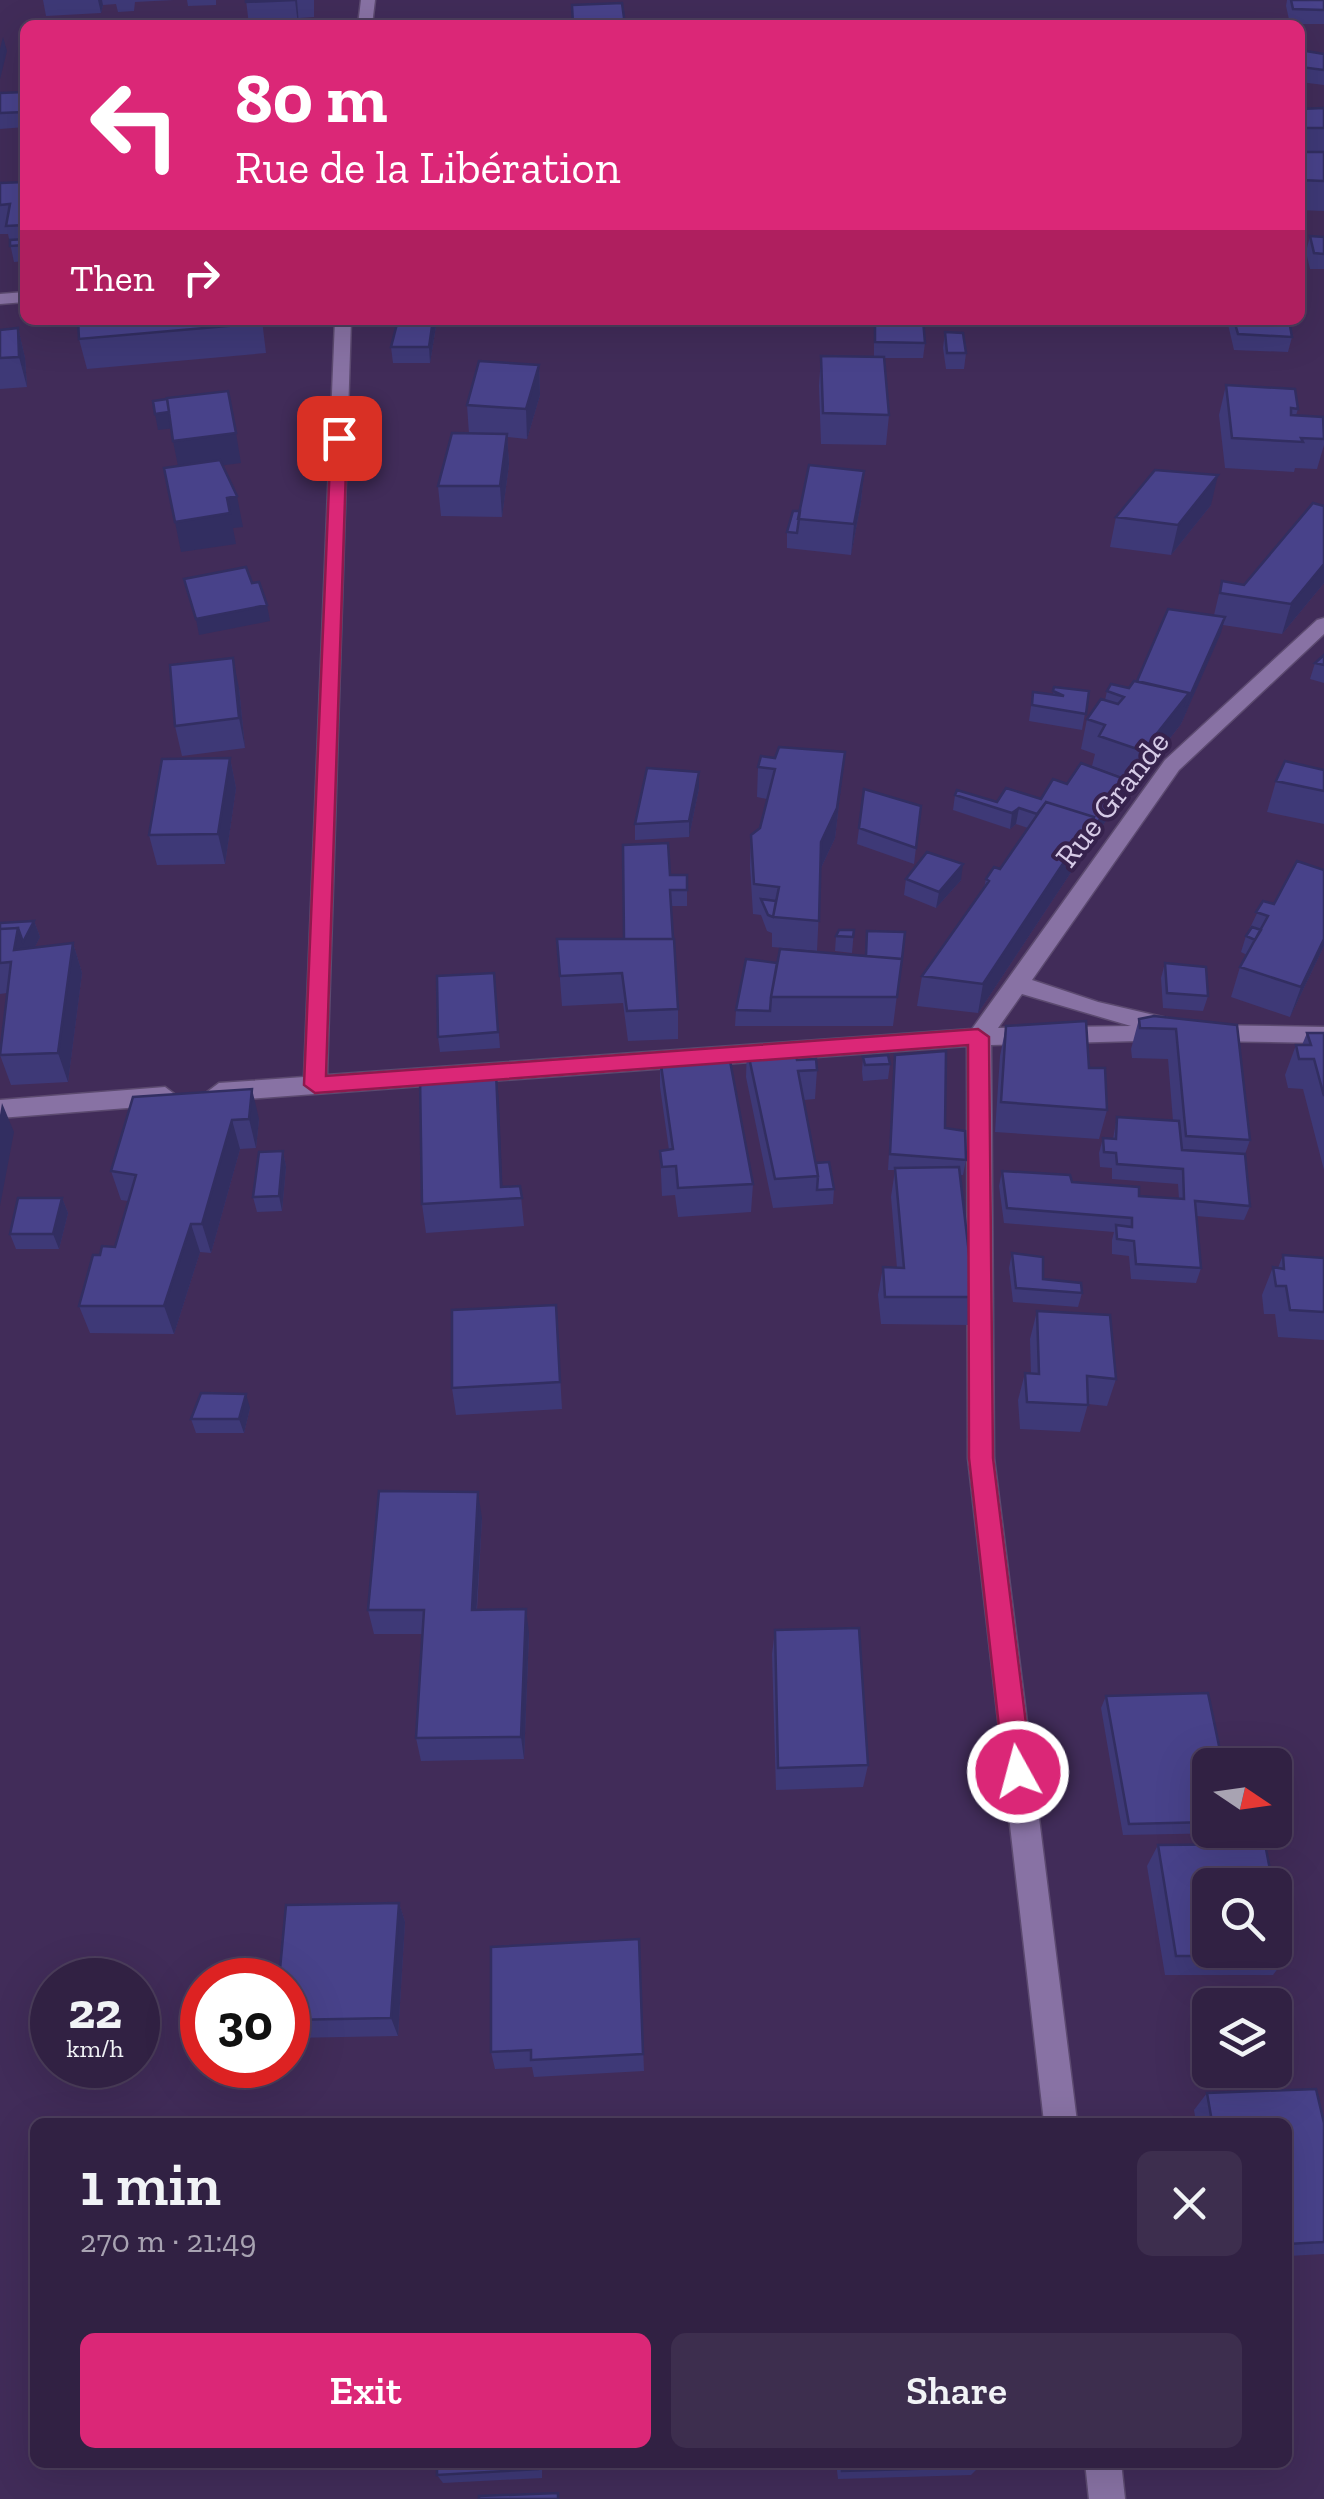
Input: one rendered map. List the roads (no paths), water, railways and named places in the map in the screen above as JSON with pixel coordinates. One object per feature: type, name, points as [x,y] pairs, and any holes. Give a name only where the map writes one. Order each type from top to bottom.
[{"type":"street","points":[[315,1085],[343,325]]},
{"type":"street","name":"Rue Grande","points":[[978,1037],[1172,765],[1324,624]]},
{"type":"street","points":[[1016,983],[1095,1010],[1198,1033]]},
{"type":"street","points":[[0,1109],[978,1037],[1324,1035]]},
{"type":"street","points":[[978,1037],[981,1458],[1061,2118]]},
{"type":"street","points":[[1104,2468],[1108,2499]]}]
